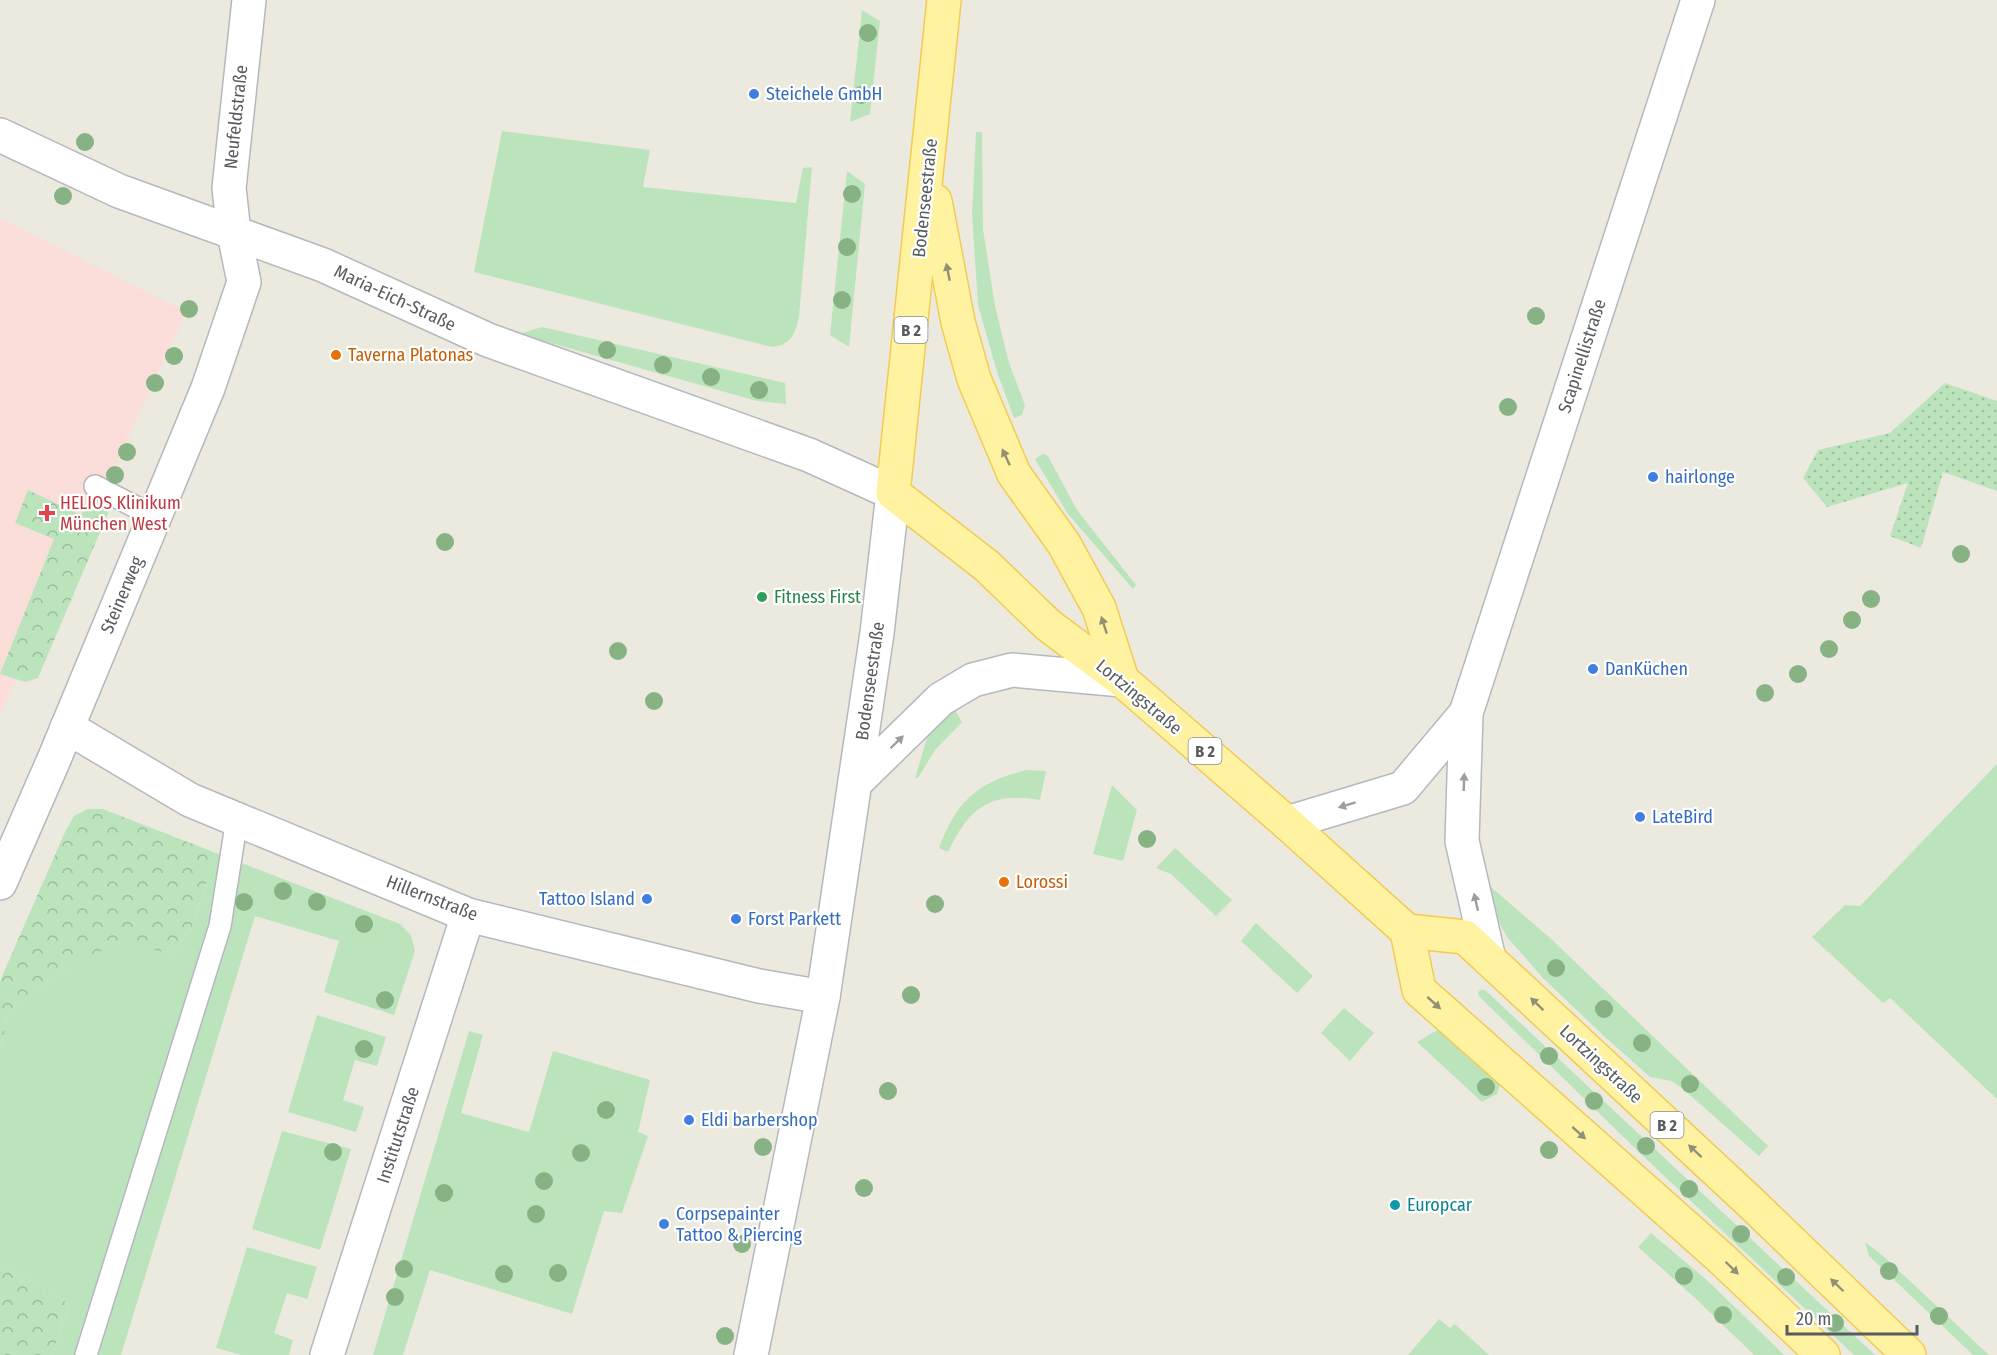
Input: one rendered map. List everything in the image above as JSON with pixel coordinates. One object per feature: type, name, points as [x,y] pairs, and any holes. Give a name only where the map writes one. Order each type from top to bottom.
[{"type":"main road","name":"Bodenseestraße","points":[[893,493],[944,0]]},
{"type":"main road","points":[[928,167],[958,322],[974,379],[1014,474],[1064,544],[1099,608],[1122,680]]},
{"type":"main road","name":"Lortzingstraße","points":[[893,493],[987,566],[1048,625],[1122,680],[1407,931],[1465,937],[1749,1201],[1909,1355]]},
{"type":"main road","points":[[1407,931],[1419,990],[1722,1259],[1822,1355]]},
{"type":"street","name":"Neufeldstraße","points":[[234,233],[229,188],[249,0]]},
{"type":"street","name":"Scapinellistraße","points":[[1489,958],[1462,841],[1466,712],[1698,0]]},
{"type":"street","name":"Maria-Eich-Straße","points":[[0,135],[119,191],[323,265],[488,340],[809,455],[893,493]]},
{"type":"street","name":"Steinerweg","points":[[0,883],[208,388],[244,282],[234,233]]},
{"type":"street","name":"Bodenseestraße","points":[[751,1355],[823,997],[878,633],[893,493]]},
{"type":"street","points":[[855,783],[941,699],[973,680],[1012,670],[1122,680]]},
{"type":"street","name":"Scapinellistraße","points":[[1287,823],[1403,788],[1466,712]]},
{"type":"street","name":"Hillernstraße","points":[[67,728],[190,800],[468,915],[759,986],[823,997]]},
{"type":"street","name":"Institutstraße","points":[[327,1355],[468,915]]},
{"type":"lane","points":[[95,486],[154,517]]},
{"type":"lane","points":[[86,1355],[220,926],[237,819]]},
{"type":"shaded area","name":"HELIOS Klinikum München West","points":[[0,218],[186,312],[0,715]]},
{"type":"green space","points":[[862,10],[880,21],[870,114],[850,122]]},
{"type":"green space","points":[[502,131],[650,150],[643,187],[796,203],[803,168],[812,167],[799,317],[791,338],[783,344],[772,347],[474,272]]},
{"type":"green space","points":[[976,132],[982,132],[983,229],[995,306],[1009,363],[1025,405],[1022,415],[1014,418],[997,372],[978,305],[972,214]]},
{"type":"green space","points":[[847,171],[865,184],[849,347],[830,335]]},
{"type":"green space","points":[[542,327],[785,383],[786,404],[757,401],[519,334]]},
{"type":"green space","points":[[1945,383],[1997,401],[1997,491],[1943,472],[1921,548],[1890,536],[1908,483],[1827,507],[1803,478],[1818,450],[1890,433]]},
{"type":"green space","points":[[1043,454],[1048,456],[1077,510],[1136,585],[1133,589],[1068,514],[1035,459]]},
{"type":"green space","points":[[28,490],[81,515],[87,503],[109,511],[38,678],[25,682],[0,674],[54,539],[15,523]]},
{"type":"green space","points":[[954,709],[962,722],[935,750],[918,778],[915,778],[927,738]]},
{"type":"green space","points":[[1997,764],[1997,1099],[1890,998],[1883,1003],[1812,937],[1845,905],[1860,906]]},
{"type":"green space","points":[[1026,770],[1046,771],[1040,800],[1007,798],[983,806],[964,824],[948,852],[939,848],[953,817],[971,796],[994,781]]},
{"type":"green space","points":[[1112,785],[1137,810],[1123,861],[1093,854]]},
{"type":"green space","points":[[87,809],[103,809],[216,853],[192,927],[172,953],[113,944],[54,978],[10,1011],[0,1049],[0,981],[65,832],[74,816]]},
{"type":"green space","points":[[1175,848],[1232,900],[1216,916],[1171,874],[1156,868]]},
{"type":"green space","points":[[216,853],[400,924],[411,935],[415,951],[394,1015],[324,992],[339,941],[255,916],[121,1355],[52,1355],[69,1304],[0,1262],[0,1049],[10,1011],[54,978],[113,943],[172,953],[192,927]]},
{"type":"green space","points":[[1485,882],[1550,938],[1768,1146],[1759,1156],[1682,1088],[1671,1081],[1650,1077],[1544,979],[1507,937],[1493,910]]},
{"type":"green space","points":[[1256,923],[1313,976],[1297,993],[1241,941]]},
{"type":"green space","points":[[1485,990],[1875,1355],[1854,1355],[1642,1155],[1489,1006],[1479,996],[1478,992]]},
{"type":"green space","points":[[1344,1008],[1374,1033],[1350,1061],[1321,1033]]},
{"type":"green space","points":[[317,1015],[386,1037],[377,1066],[355,1060],[343,1100],[364,1107],[356,1132],[288,1112]]},
{"type":"green space","points":[[1439,1029],[1502,1078],[1497,1094],[1482,1102],[1417,1042]]},
{"type":"green space","points":[[469,1031],[483,1035],[461,1113],[529,1132],[553,1051],[650,1080],[638,1132],[648,1136],[622,1213],[604,1211],[572,1314],[430,1270],[403,1355],[373,1355]]},
{"type":"green space","points":[[282,1131],[351,1149],[320,1250],[252,1229]]},
{"type":"green space","points":[[1651,1233],[1709,1282],[1784,1355],[1754,1355],[1638,1247]]},
{"type":"green space","points":[[1865,1242],[1882,1255],[1989,1355],[1973,1355],[1869,1256]]},
{"type":"green space","points":[[247,1247],[317,1267],[307,1299],[287,1293],[274,1333],[293,1340],[289,1355],[241,1355],[216,1348]]},
{"type":"green space","points":[[0,1262],[69,1304],[52,1355],[0,1355]]},
{"type":"green space","points":[[1439,1319],[1450,1328],[1455,1324],[1489,1355],[1408,1355]]},
{"type":"place","name":"Steichele GmbH","points":[[754,94]]},
{"type":"place","name":"Taverna Platonas","points":[[336,355]]},
{"type":"place","name":"hairlonge","points":[[1653,477]]},
{"type":"place","name":"HELIOS Klinikum München West","points":[[47,513]]},
{"type":"place","name":"Fitness First","points":[[762,597]]},
{"type":"place","name":"DanKüchen","points":[[1593,669]]},
{"type":"place","name":"LateBird","points":[[1640,817]]},
{"type":"place","name":"Lorossi","points":[[1004,882]]},
{"type":"place","name":"Tattoo Island","points":[[647,899]]},
{"type":"place","name":"Forst Parkett","points":[[736,919]]},
{"type":"place","name":"Eldi barbershop","points":[[689,1120]]},
{"type":"place","name":"Europcar","points":[[1395,1205]]},
{"type":"place","name":"Corpsepainter Tattoo & Piercing","points":[[664,1224]]}]
